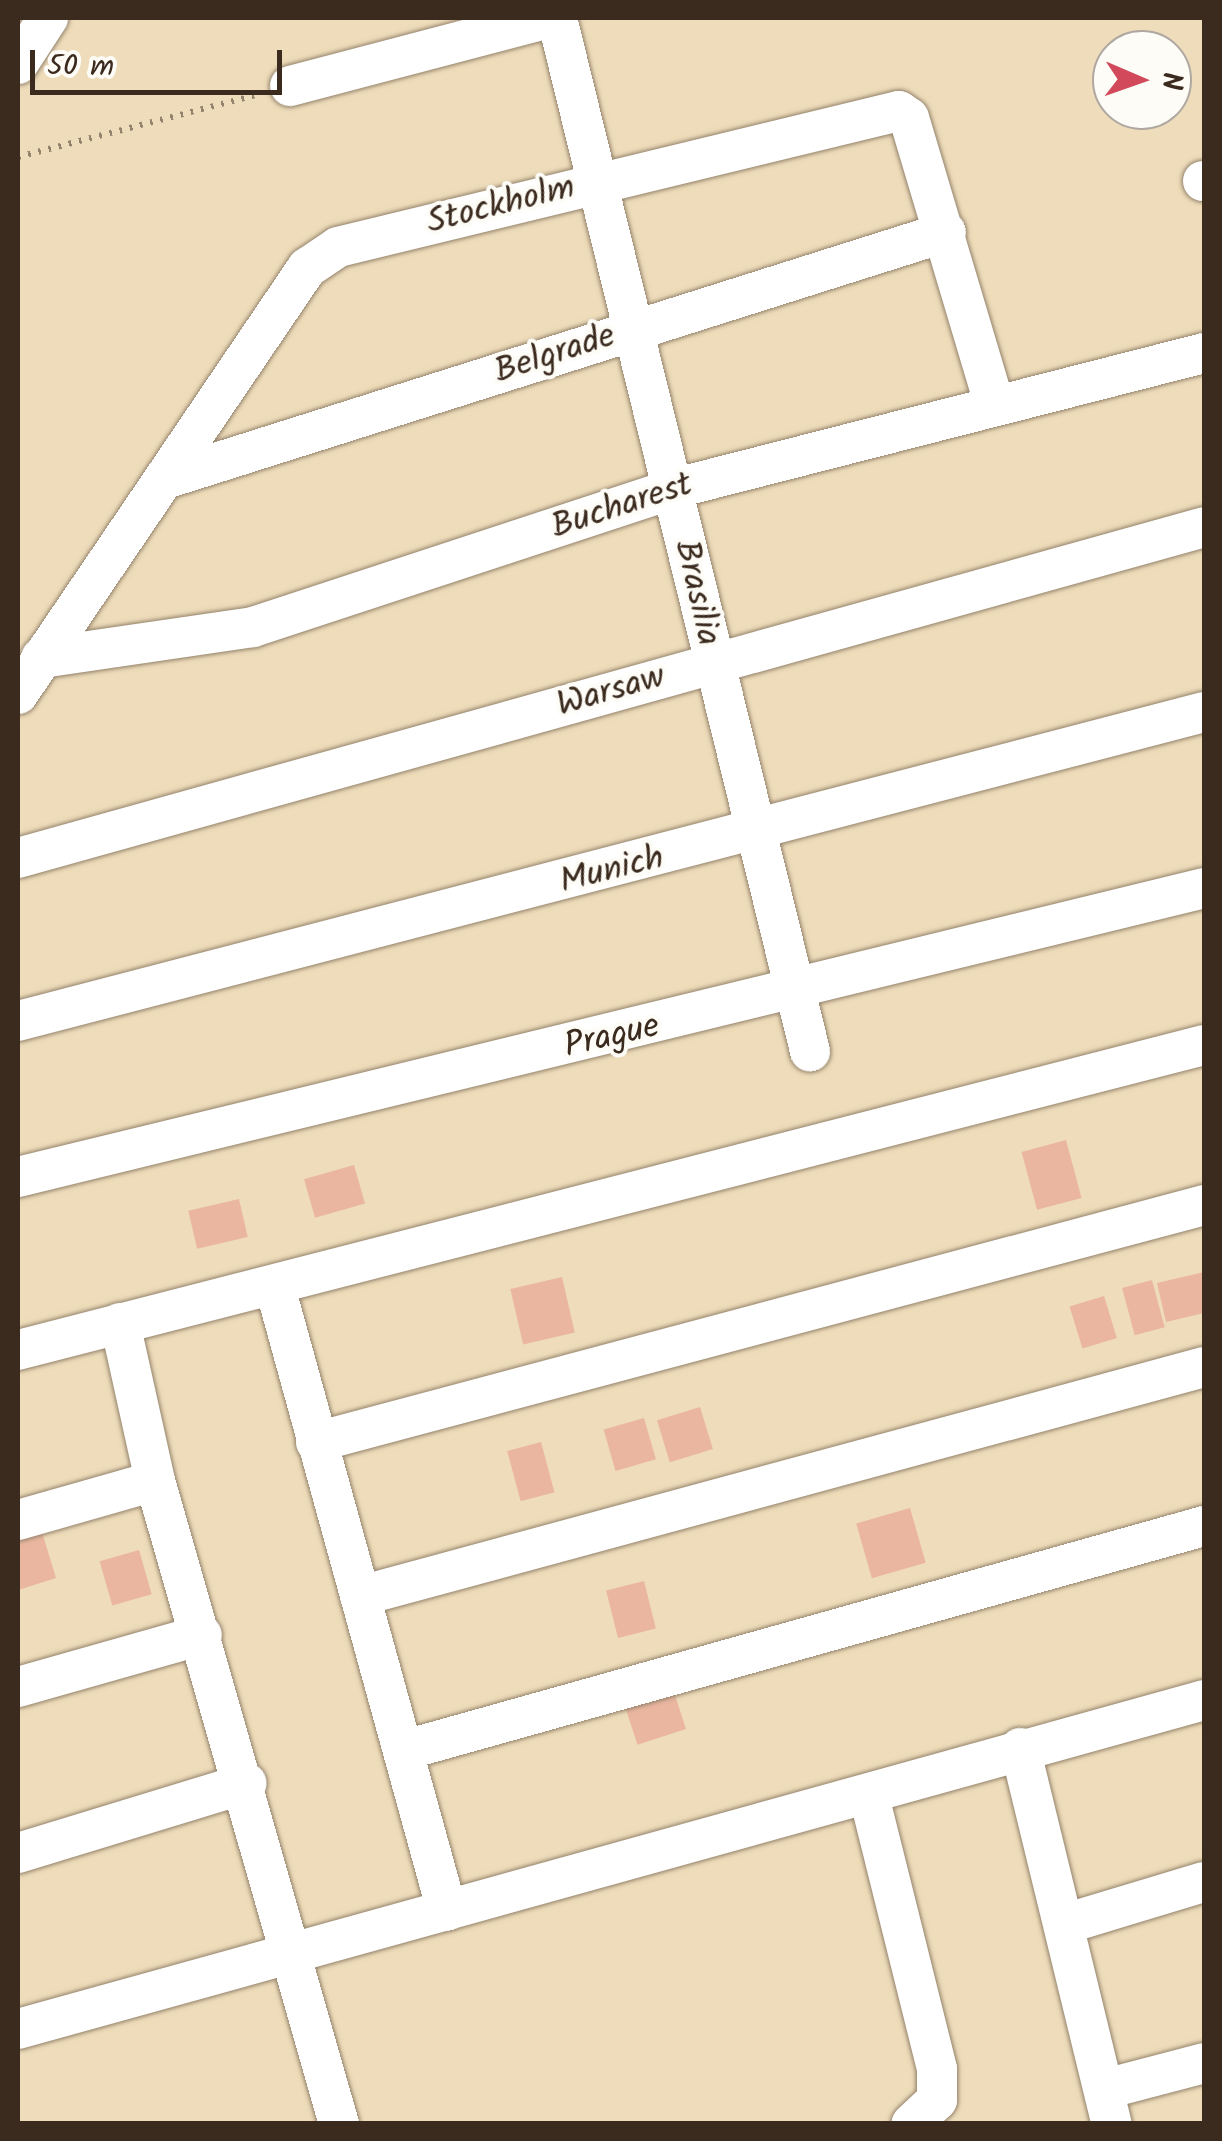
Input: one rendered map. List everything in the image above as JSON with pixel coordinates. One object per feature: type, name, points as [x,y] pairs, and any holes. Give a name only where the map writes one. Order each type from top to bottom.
[{"type":"street","points":[[290,86],[553,18]]},
{"type":"street","name":"Brasilia","points":[[553,18],[598,182],[712,663],[810,1051]]},
{"type":"street","name":"Stockholm","points":[[18,694],[307,268],[338,246],[899,111],[946,232],[994,404]]},
{"type":"street","name":"Belgrade","points":[[164,479],[946,232]]},
{"type":"street","name":"Bucharest","points":[[41,658],[253,627],[672,488],[1204,353]]},
{"type":"street","name":"Warsaw","points":[[18,858],[1204,527]]},
{"type":"street","name":"Munich","points":[[18,1021],[1204,712]]},
{"type":"street","name":"Prague","points":[[18,1177],[797,994],[1204,888]]},
{"type":"street","points":[[18,1350],[1204,1045]]},
{"type":"street","points":[[316,1442],[1204,1205]]},
{"type":"street","points":[[274,1286],[406,1750],[446,1911]]},
{"type":"street","points":[[120,1323],[155,1481],[246,1784],[339,2124]]},
{"type":"street","points":[[360,1596],[1204,1366]]},
{"type":"street","points":[[18,1520],[155,1481]]},
{"type":"street","points":[[406,1750],[1204,1526]]},
{"type":"street","points":[[18,1687],[202,1634]]},
{"type":"street","points":[[18,2029],[289,1948],[446,1911],[869,1796],[1020,1748],[1204,1700]]},
{"type":"street","points":[[1020,1748],[1068,1923],[1109,2106],[1204,2064]]},
{"type":"street","points":[[18,1853],[246,1784]]},
{"type":"street","points":[[869,1796],[937,2069],[937,2100],[911,2124]]},
{"type":"street","points":[[1068,1923],[1204,1882]]},
{"type":"path","points":[[18,157],[290,86]]},
{"type":"building","points":[[1066,1140],[1082,1198],[1037,1210],[1022,1152]]},
{"type":"building","points":[[354,1165],[365,1203],[315,1218],[304,1179]]},
{"type":"building","points":[[239,1199],[248,1237],[197,1249],[188,1211]]},
{"type":"building","points":[[1204,1272],[1204,1313],[1166,1322],[1157,1283]]},
{"type":"building","points":[[562,1277],[575,1333],[523,1344],[510,1289]]},
{"type":"building","points":[[1152,1280],[1165,1327],[1135,1335],[1122,1288]]},
{"type":"building","points":[[1104,1296],[1117,1338],[1082,1349],[1070,1307]]},
{"type":"building","points":[[700,1407],[713,1449],[670,1462],[657,1420]]},
{"type":"building","points":[[644,1418],[656,1459],[615,1471],[604,1430]]},
{"type":"building","points":[[541,1442],[554,1492],[521,1501],[507,1451]]},
{"type":"building","points":[[910,1508],[926,1563],[872,1578],[856,1523]]},
{"type":"building","points":[[41,1529],[56,1578],[18,1590],[18,1536]]},
{"type":"building","points":[[139,1550],[152,1594],[112,1606],[100,1561]]},
{"type":"building","points":[[644,1581],[656,1629],[618,1638],[606,1590]]},
{"type":"building","points":[[673,1689],[686,1729],[637,1745],[624,1705]]}]
